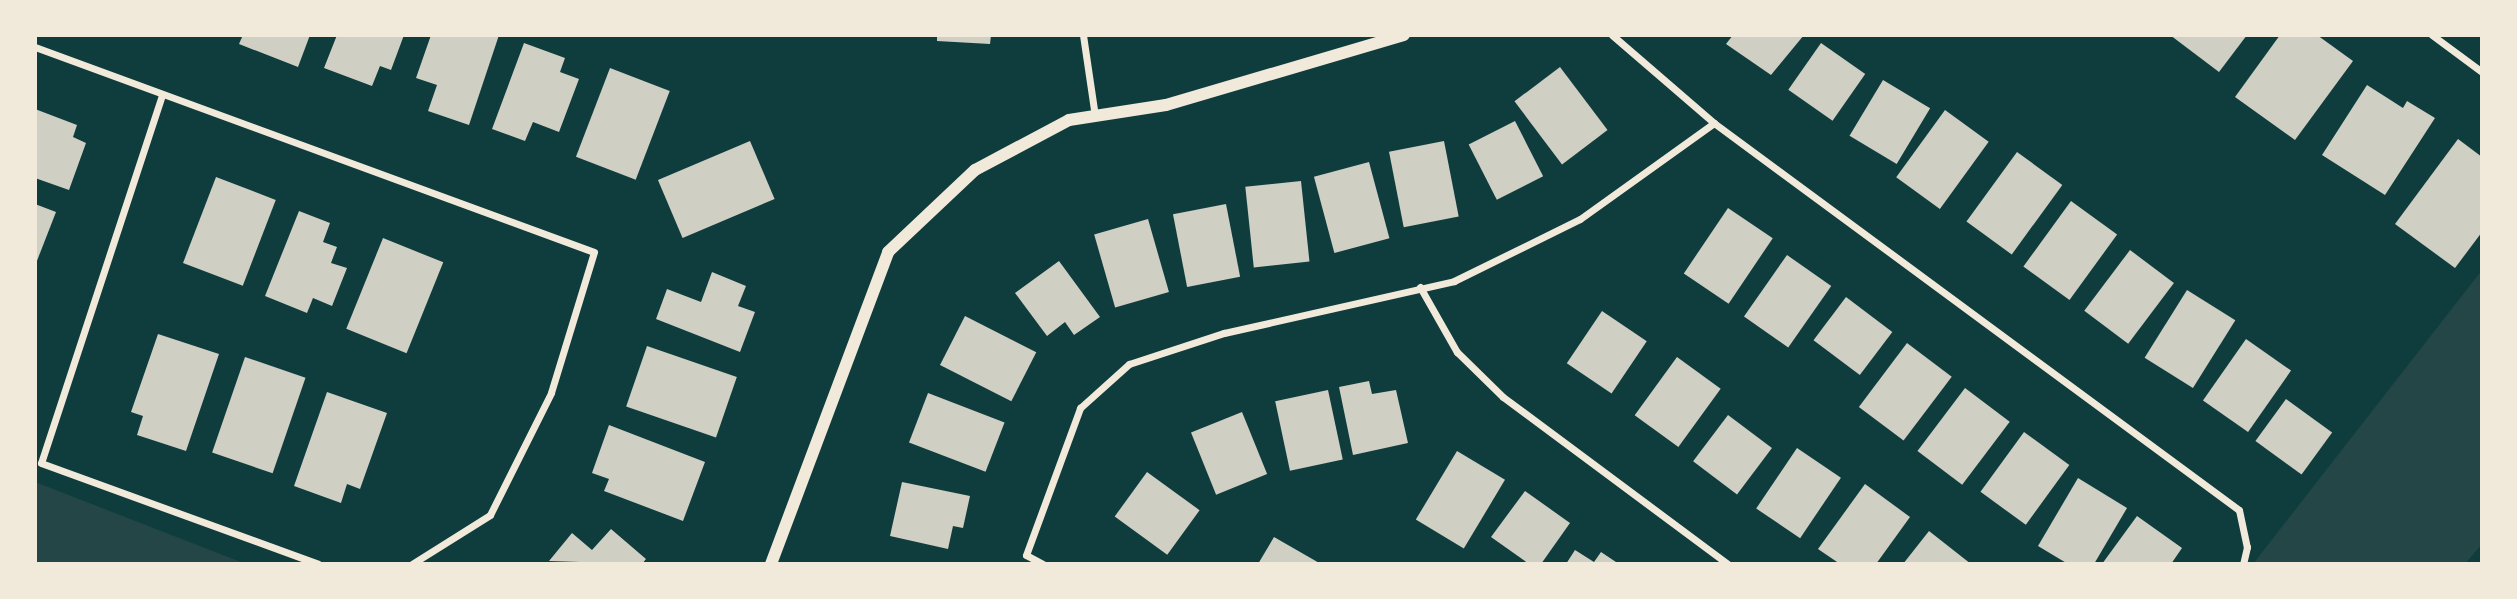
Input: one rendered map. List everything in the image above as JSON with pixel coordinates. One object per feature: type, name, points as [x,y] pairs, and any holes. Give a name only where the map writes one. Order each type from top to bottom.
[{"type":"street","points":[[1083,35],[1095,116]]},
{"type":"street","points":[[771,564],[888,253],[975,170],[1069,120],[1239,86],[1404,35]]},
{"type":"street","points":[[1612,35],[1714,123],[2239,510],[2247,547],[2244,564]]},
{"type":"street","points":[[2432,35],[2482,72]]},
{"type":"street","points":[[35,47],[594,252],[551,393],[490,515],[412,564]]},
{"type":"street","points":[[162,95],[41,463],[318,564]]},
{"type":"street","points":[[1043,564],[1026,555],[1080,408],[1129,364],[1224,333],[1454,281],[1580,219],[1714,123]]},
{"type":"street","points":[[1420,287],[1457,352],[1503,397],[1728,564]]},
{"type":"shaded area","points":[[2482,270],[2482,544],[2465,564],[2253,564]]},
{"type":"shaded area","points":[[35,482],[246,564],[35,564]]},
{"type":"building","points":[[243,35],[310,35],[298,67],[239,44]]},
{"type":"building","points":[[337,35],[404,35],[391,70],[380,66],[372,86],[324,68]]},
{"type":"building","points":[[431,35],[499,35],[469,125],[428,111],[437,85],[416,78]]},
{"type":"building","points":[[937,35],[991,35],[990,44],[937,41]]},
{"type":"building","points":[[1733,35],[1804,35],[1771,75],[1726,44]]},
{"type":"building","points":[[2170,35],[2247,35],[2219,72]]},
{"type":"building","points":[[2280,35],[2317,35],[2353,61],[2295,140],[2235,97]]},
{"type":"building","points":[[524,43],[565,58],[560,72],[579,79],[559,132],[533,122],[525,141],[492,129]]},
{"type":"building","points":[[1821,43],[1865,74],[1833,121],[1788,90]]},
{"type":"building","points":[[1560,67],[1608,130],[1562,164],[1514,101]]},
{"type":"building","points":[[610,68],[670,91],[636,180],[576,157]]},
{"type":"building","points":[[1883,80],[1930,108],[1897,164],[1850,136]]},
{"type":"building","points":[[2367,85],[2403,108],[2407,101],[2435,118],[2385,195],[2322,155]]},
{"type":"building","points":[[35,109],[77,125],[73,137],[86,143],[69,190],[35,178]]},
{"type":"building","points":[[1945,110],[1989,142],[1940,209],[1896,177]]},
{"type":"building","points":[[1515,121],[1543,176],[1497,200],[1469,145]]},
{"type":"building","points":[[2458,139],[2482,157],[2482,232],[2455,268],[2395,224]]},
{"type":"building","points":[[750,141],[775,199],[683,238],[658,180]]},
{"type":"building","points":[[1444,141],[1459,217],[1404,227],[1389,152]]},
{"type":"building","points":[[2017,152],[2062,185],[2012,254],[1966,222]]},
{"type":"building","points":[[1369,162],[1389,238],[1334,253],[1314,177]]},
{"type":"building","points":[[216,177],[276,200],[243,286],[183,263]]},
{"type":"building","points":[[1301,181],[1309,262],[1254,267],[1245,187]]},
{"type":"building","points":[[2071,201],[2117,235],[2070,300],[2023,267]]},
{"type":"building","points":[[35,204],[56,212],[35,266]]},
{"type":"building","points":[[1226,204],[1240,277],[1187,287],[1173,214]]},
{"type":"building","points":[[1728,208],[1773,238],[1729,304],[1684,273]]},
{"type":"building","points":[[299,211],[330,223],[323,242],[337,247],[331,263],[347,268],[332,306],[313,298],[307,313],[265,296]]},
{"type":"building","points":[[1148,219],[1169,292],[1115,307],[1094,234]]},
{"type":"building","points":[[383,238],[443,262],[407,353],[346,329]]},
{"type":"building","points":[[2130,250],[2174,283],[2128,344],[2084,311]]},
{"type":"building","points":[[1787,255],[1831,286],[1788,347],[1744,316]]},
{"type":"building","points":[[1059,261],[1100,317],[1074,335],[1065,322],[1047,336],[1015,293]]},
{"type":"building","points":[[712,272],[746,286],[738,306],[755,312],[740,352],[656,319],[667,289],[701,302]]},
{"type":"building","points":[[2187,290],[2235,320],[2193,388],[2145,358]]},
{"type":"building","points":[[1846,297],[1892,332],[1860,375],[1814,340]]},
{"type":"building","points":[[1602,311],[1647,341],[1612,393],[1567,363]]},
{"type":"building","points":[[965,316],[1036,352],[1011,401],[940,365]]},
{"type":"building","points":[[158,334],[219,354],[186,451],[137,435],[143,416],[131,412]]},
{"type":"building","points":[[2246,339],[2291,371],[2248,432],[2203,400]]},
{"type":"building","points":[[1907,343],[1952,377],[1904,441],[1859,407]]},
{"type":"building","points":[[647,346],[737,377],[716,437],[626,407]]},
{"type":"building","points":[[245,357],[306,378],[273,473],[212,452]]},
{"type":"building","points":[[1677,357],[1721,389],[1678,447],[1635,415]]},
{"type":"building","points":[[1369,381],[1372,394],[1396,390],[1408,443],[1353,455],[1339,387]]},
{"type":"building","points":[[1965,388],[2010,422],[1962,485],[1917,451]]},
{"type":"building","points":[[1328,390],[1343,459],[1290,471],[1275,401]]},
{"type":"building","points":[[327,392],[387,413],[360,489],[347,484],[341,503],[294,486]]},
{"type":"building","points":[[928,393],[1005,422],[986,472],[909,442]]},
{"type":"building","points":[[2286,399],[2332,433],[2302,475],[2255,441]]},
{"type":"building","points":[[1242,412],[1267,474],[1216,495],[1191,433]]},
{"type":"building","points":[[1728,415],[1772,448],[1737,494],[1693,461]]},
{"type":"building","points":[[609,425],[705,462],[683,521],[604,491],[609,479],[592,473]]},
{"type":"building","points":[[2024,432],[2069,465],[2026,525],[1981,492]]},
{"type":"building","points":[[1797,448],[1841,478],[1800,538],[1756,509]]},
{"type":"building","points":[[1457,451],[1505,480],[1464,548],[1416,520]]},
{"type":"building","points":[[1147,472],[1200,510],[1167,555],[1115,516]]},
{"type":"building","points":[[2078,478],[2127,508],[2094,564],[2068,564],[2038,546]]},
{"type":"building","points":[[902,482],[970,496],[963,528],[953,526],[948,549],[890,536]]},
{"type":"building","points":[[1865,484],[1910,517],[1876,564],[1840,564],[1818,549]]},
{"type":"building","points":[[1525,491],[1570,523],[1541,564],[1529,564],[1491,537]]},
{"type":"building","points":[[2137,516],[2182,548],[2171,564],[2102,564]]},
{"type":"building","points":[[611,529],[646,559],[642,564],[549,561],[572,533],[592,550]]},
{"type":"building","points":[[1929,531],[1971,564],[1903,564]]},
{"type":"building","points":[[1274,537],[1321,564],[1258,564]]},
{"type":"building","points":[[1575,550],[1594,562],[1601,552],[1619,564],[1566,564]]}]
